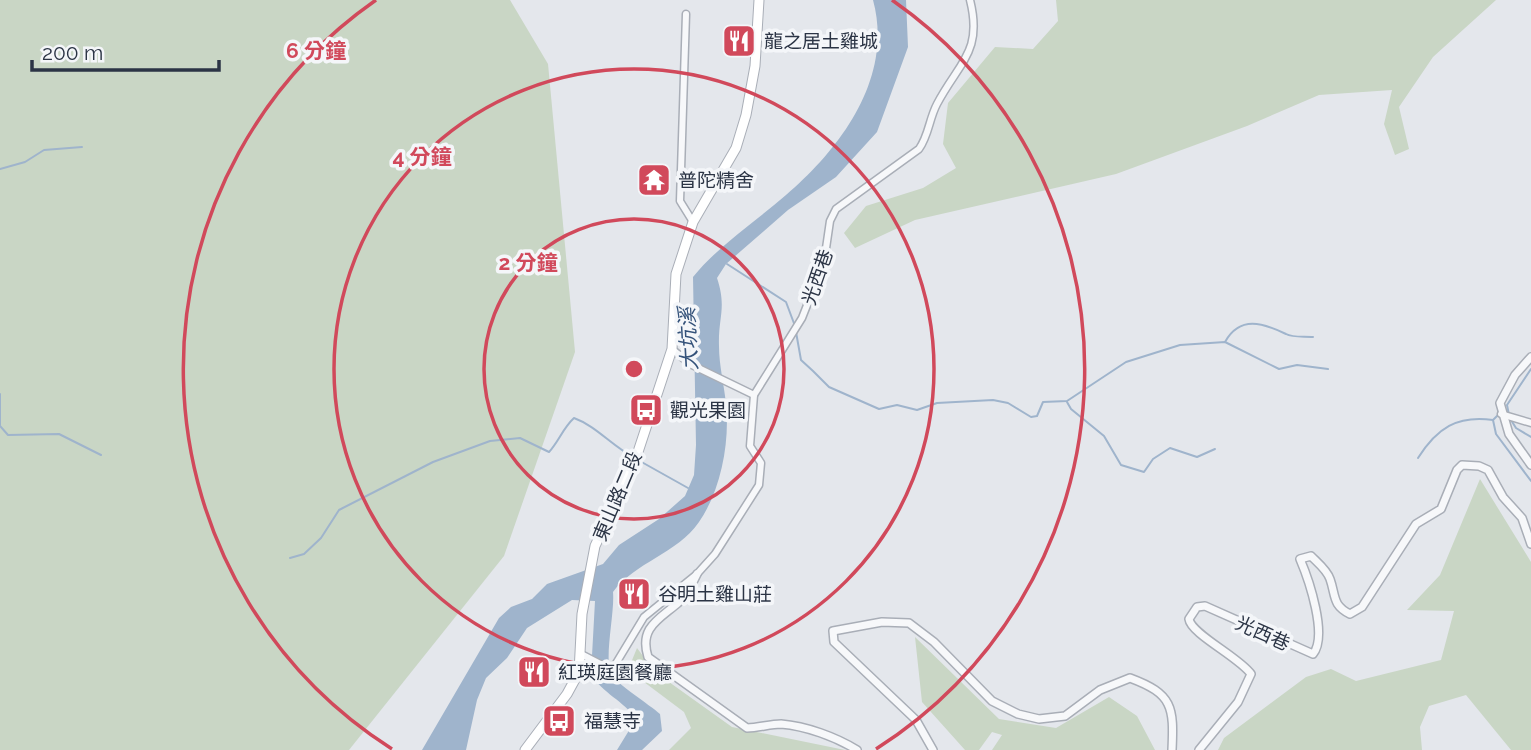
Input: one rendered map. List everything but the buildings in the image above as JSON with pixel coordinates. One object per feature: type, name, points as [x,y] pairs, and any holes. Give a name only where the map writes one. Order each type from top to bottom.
[{"type":"main road","name":"東山路二段","points":[[581,654],[582,614],[595,546],[635,461],[672,349],[676,274],[693,222],[736,148],[746,116],[755,66],[759,0]]},
{"type":"main road","points":[[525,750],[567,694],[579,672],[581,654]]},
{"type":"street","name":"光西巷","points":[[857,750],[833,737],[792,726],[779,724],[747,728],[648,657],[644,638],[649,627],[680,601],[697,574],[730,535],[759,485],[761,463],[750,446],[754,395],[802,318],[824,262],[831,221],[836,209],[919,149],[927,137],[936,106],[967,56],[974,38],[976,23],[970,0]]},
{"type":"street","points":[[686,14],[680,201],[693,222]]},
{"type":"street","points":[[672,349],[690,364],[754,395]]},
{"type":"street","points":[[1531,357],[1508,387],[1500,403],[1509,434],[1531,465]]},
{"type":"street","points":[[1502,415],[1531,423]]},
{"type":"street","name":"光西巷","points":[[1199,750],[1238,702],[1251,674],[1234,656],[1192,627],[1189,619],[1193,610],[1205,606],[1313,654],[1320,641],[1310,584],[1300,559],[1311,556],[1321,566],[1330,578],[1334,601],[1340,609],[1350,614],[1362,607],[1416,524],[1441,509],[1457,470],[1462,465],[1479,466],[1488,470],[1503,497],[1522,518],[1531,544]]},
{"type":"street","name":"光西巷","points":[[581,654],[606,667],[615,665],[644,617],[697,574]]},
{"type":"street","points":[[933,750],[916,720],[834,642],[833,631],[882,622],[909,623],[934,642],[992,701],[1018,714],[1040,719],[1065,716],[1100,690],[1130,678],[1155,688],[1168,701],[1172,712],[1172,750]]},
{"type":"green space","points":[[0,0],[510,0],[548,64],[575,352],[504,556],[349,750],[0,750]]},
{"type":"green space","points":[[1056,0],[1496,0],[1433,57],[1399,107],[1409,149],[1395,155],[1384,124],[1392,90],[1319,95],[1247,126],[1116,174],[915,220],[855,248],[844,233],[866,206],[923,188],[956,168],[943,144],[948,103],[995,47],[1033,49],[1058,21]]},
{"type":"green space","points":[[1480,479],[1531,562],[1531,750],[1511,750],[1466,695],[1429,706],[1420,727],[1422,750],[1218,750],[1224,738],[1306,677],[1331,669],[1356,681],[1441,660],[1454,611],[1407,610],[1440,575]]},
{"type":"green space","points":[[915,637],[999,719],[1056,728],[1109,697],[1137,716],[1155,750],[992,750],[1002,735],[992,732],[979,750],[965,750],[922,702]]},
{"type":"green space","points":[[637,648],[655,672],[732,727],[845,750],[669,750],[691,728],[684,712],[628,670]]},
{"type":"water","points":[[873,0],[906,0],[908,47],[877,132],[836,177],[788,210],[726,264],[717,278],[722,305],[719,353],[727,419],[725,450],[718,481],[707,509],[690,533],[633,573],[613,592],[609,649],[612,675],[660,714],[662,731],[642,750],[617,750],[636,719],[601,687],[591,674],[595,601],[572,600],[527,628],[507,658],[486,678],[477,700],[466,750],[422,750],[499,618],[511,607],[532,599],[547,584],[603,564],[619,545],[659,519],[685,496],[694,475],[696,445],[693,277],[725,244],[806,176],[826,156],[843,133],[858,109],[876,56],[878,29]]},
{"type":"waterway","points":[[0,169],[25,162],[44,150],[82,147]]},
{"type":"waterway","points":[[727,264],[786,302],[795,326]]},
{"type":"waterway","points":[[1225,342],[1238,328],[1252,324],[1292,336],[1313,337]]},
{"type":"waterway","points":[[796,332],[801,360],[829,387],[879,409],[897,405],[917,410],[937,403],[993,400],[1008,403],[1031,417],[1037,416],[1043,402],[1067,401],[1126,362],[1180,345],[1225,342],[1279,369],[1297,365],[1328,369]]},
{"type":"waterway","points":[[1509,415],[1507,405],[1531,369]]},
{"type":"waterway","points":[[0,394],[0,425]]},
{"type":"waterway","points":[[1067,402],[1071,409],[1104,436],[1121,465],[1144,472],[1153,459],[1170,448],[1197,457],[1215,449]]},
{"type":"waterway","points":[[1498,415],[1493,420],[1496,434],[1531,481]]},
{"type":"waterway","points":[[290,558],[304,554],[321,538],[339,510],[433,462],[490,441],[520,438],[549,452],[574,418],[633,457]]},
{"type":"waterway","points":[[1418,458],[1433,439],[1449,426],[1469,420],[1493,420]]},
{"type":"waterway","points":[[1511,420],[1516,428],[1531,437]]},
{"type":"waterway","points":[[0,426],[8,435],[59,434],[101,455]]},
{"type":"waterway","points":[[638,460],[688,488]]},
{"type":"place","name":"龍之居土雞城","points":[[739,41]]},
{"type":"place","name":"普陀精舍","points":[[654,180]]},
{"type":"place","name":"觀光果園","points":[[646,410]]},
{"type":"place","name":"谷明土雞山莊","points":[[634,594]]},
{"type":"place","name":"紅瑛庭園餐廳","points":[[534,672]]},
{"type":"place","name":"福慧寺","points":[[559,721]]},
{"type":"water label","name":"大坑溪","points":[[688,339]]}]
